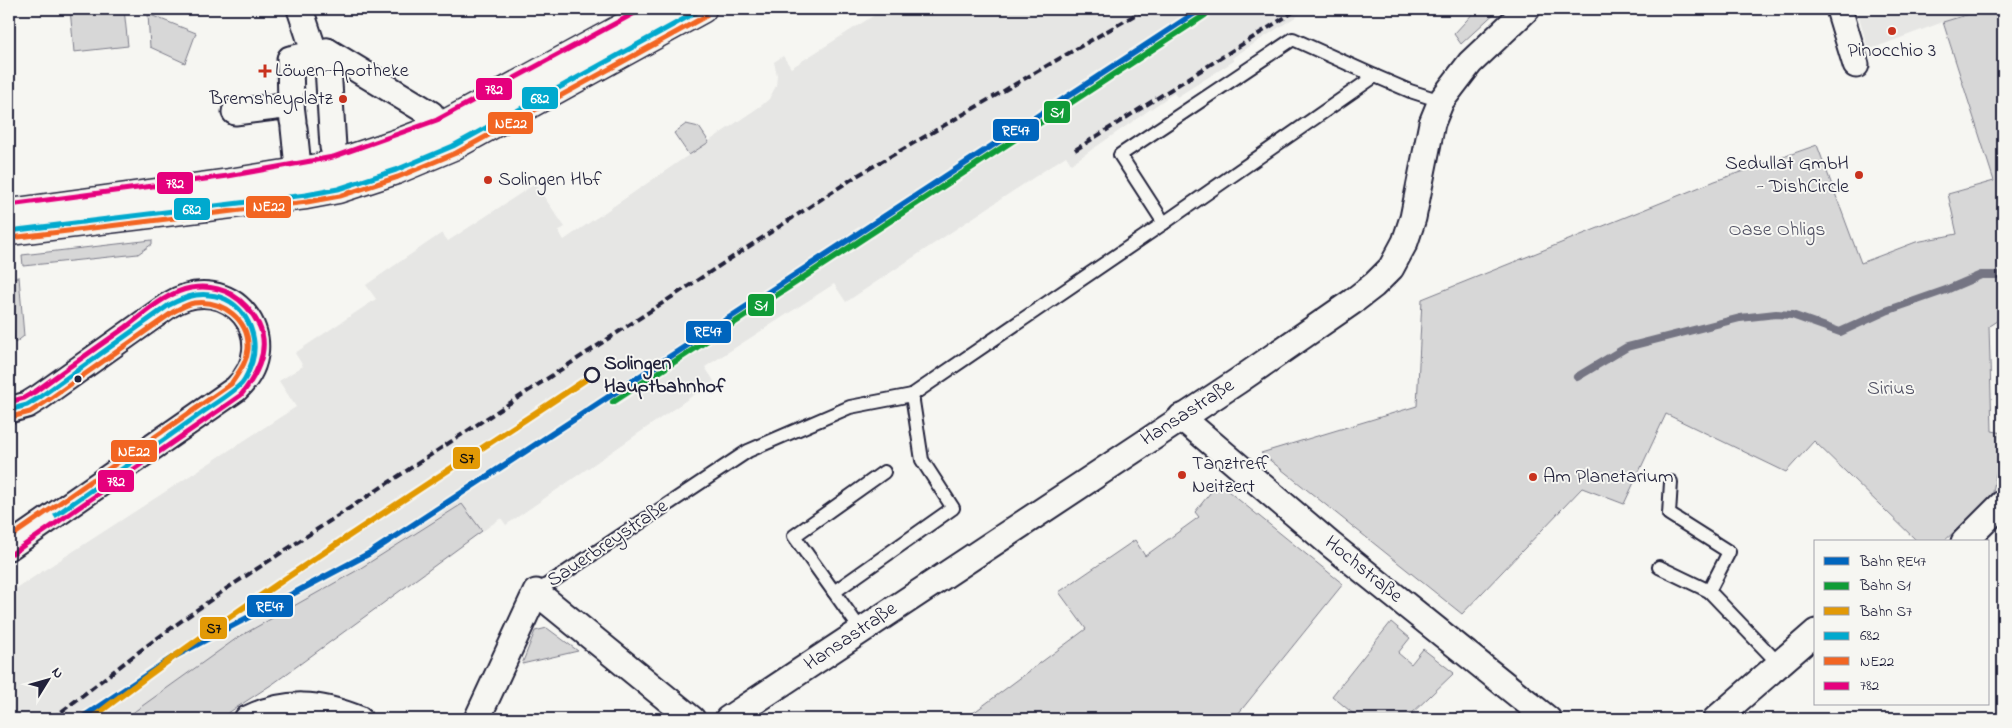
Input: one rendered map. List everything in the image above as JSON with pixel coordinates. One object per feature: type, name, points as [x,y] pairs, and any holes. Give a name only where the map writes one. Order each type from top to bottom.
[{"type":"street","points":[[300,9],[334,156]]},
{"type":"street","points":[[9,231],[306,195],[338,189],[396,170],[453,146],[529,90],[645,18],[702,9]]},
{"type":"street","name":"Hansastraße","points":[[728,719],[1181,417],[1352,302],[1374,285],[1391,268],[1405,242],[1414,218],[1432,123],[1441,101],[1470,63],[1527,9]]},
{"type":"street","points":[[1839,9],[1856,65]]},
{"type":"street","points":[[297,157],[290,59],[313,59],[431,114]]},
{"type":"street","points":[[9,213],[229,182],[334,156],[398,144],[529,90]]},
{"type":"street","points":[[235,112],[293,118]]},
{"type":"street","points":[[9,410],[27,405],[40,397],[169,305],[186,296],[205,293],[229,300],[238,307],[250,324],[255,339],[254,360],[242,382],[170,436],[9,547]]},
{"type":"street","name":"Hochstraße","points":[[1181,417],[1330,544],[1548,719]]},
{"type":"street","points":[[1966,540],[2003,503]]},
{"type":"street","points":[[477,719],[536,592]]},
{"type":"street","name":"Sauerbreystraße","points":[[536,592],[685,717]]},
{"type":"street","points":[[1716,719],[1814,634]]},
{"type":"street","points":[[247,719],[277,708],[296,706],[334,709],[358,719]]},
{"type":"lane","points":[[1164,223],[1120,155],[1293,38],[1410,91],[1441,101]]},
{"type":"lane","points":[[834,592],[954,508],[922,460],[912,395],[1375,76]]},
{"type":"lane","name":"Sauerbreystraße","points":[[536,592],[748,451],[850,407],[912,395]]},
{"type":"lane","points":[[861,630],[794,536],[884,472]]},
{"type":"lane","points":[[1672,482],[1668,514],[1729,552],[1709,591]]},
{"type":"lane","points":[[1659,567],[1709,591],[1780,664]]},
{"type":"shaded area","points":[[884,9],[1308,9],[1232,58],[1234,61],[1177,97],[1174,93],[1071,164],[1066,156],[846,302],[834,284],[705,367],[714,381],[506,525],[501,518],[274,683],[219,719],[9,719],[9,593],[296,407],[279,381],[303,366],[295,353],[376,299],[366,285],[442,233],[448,241],[535,184],[565,227],[558,231],[564,240],[762,105],[769,99],[776,86],[777,75],[774,62],[783,56],[791,68]]},
{"type":"shaded area","name":"Pinocchio 3","points":[[1857,9],[1986,9],[1943,22],[1868,50]]},
{"type":"green space","points":[[70,9],[124,9],[128,46],[74,52]]},
{"type":"green space","points":[[1477,9],[1499,9],[1461,44],[1454,34]]},
{"type":"green space","points":[[1986,9],[2003,9],[2003,317],[1989,326],[1992,431],[2003,433],[2003,449],[1998,463],[1993,492],[1989,500],[1945,540],[1916,540],[1814,441],[1786,472],[1666,414],[1624,504],[1582,488],[1462,614],[1261,453],[1417,406],[1422,299],[1715,181],[1817,145],[1861,263],[1916,242],[1957,234],[1948,194],[1994,181],[1943,22]]},
{"type":"green space","points":[[148,14],[196,33],[185,63],[150,47]]},
{"type":"green space","points":[[686,124],[699,127],[709,142],[689,155],[674,133]]},
{"type":"green space","points":[[152,240],[152,244],[138,254],[23,266],[22,255]]},
{"type":"green space","points":[[19,277],[24,336],[15,343],[9,278]]},
{"type":"green space","points":[[1218,483],[1343,584],[1234,719],[965,719],[1086,629],[1059,592],[1135,540],[1145,556],[1199,517],[1195,512]]},
{"type":"green space","points":[[462,504],[482,531],[274,683],[219,719],[124,719],[237,638],[356,571]]},
{"type":"green space","points":[[1391,622],[1410,638],[1398,653],[1411,664],[1423,649],[1454,673],[1406,719],[1354,719],[1356,716],[1332,696]]},
{"type":"green space","points":[[547,628],[578,651],[522,664],[535,631]]},
{"type":"waterway","points":[[1577,377],[1627,347],[1740,318],[1776,314],[1792,315],[1840,332],[1886,311],[1946,290],[1981,275],[2003,275]]},
{"type":"railway","points":[[52,719],[145,647],[226,589],[855,177],[1145,9]]},
{"type":"railway","points":[[1075,150],[1298,9]]},
{"type":"rail line","name":"RE47","points":[[80,719],[175,656],[370,553],[1201,9]]},
{"type":"rail line","name":"S1","points":[[613,402],[1205,15]]},
{"type":"rail line","name":"S7","points":[[91,719],[276,585],[594,374]]},
{"type":"transit line","name":"782","points":[[9,205],[228,176],[333,157],[437,120],[642,9]]},
{"type":"transit line","name":"682","points":[[9,231],[306,195],[338,189],[396,170],[453,146],[702,9]]},
{"type":"transit line","name":"NE22","points":[[10,238],[307,202],[340,196],[398,177],[456,153],[706,16]]},
{"type":"transit line","name":"782","points":[[9,402],[24,398],[36,391],[165,298],[182,290],[202,287],[222,290],[231,294],[247,307],[259,325],[262,334],[263,353],[260,362],[252,380],[241,395],[13,553]]},
{"type":"transit line","name":"682","points":[[9,410],[27,405],[40,397],[169,305],[188,297],[198,295],[220,297],[239,309],[251,328],[254,339],[252,362],[245,378],[238,387],[56,515]]},
{"type":"transit line","name":"NE22","points":[[9,538],[231,384],[246,359],[248,349],[244,329],[239,321],[224,308],[215,304],[189,304],[173,312],[30,412],[11,417]]},
{"type":"place","name":"Pinocchio 3","points":[[1892,31]]},
{"type":"place","name":"Löwen-Apotheke","points":[[265,71]]},
{"type":"place","name":"Bremsheyplatz","points":[[343,99]]},
{"type":"place","name":"Sedullat GmbH - DishCircle","points":[[1859,175]]},
{"type":"place","name":"Solingen Hbf","points":[[488,180]]},
{"type":"place","name":"Solingen Hauptbahnhof","points":[[592,375]]},
{"type":"place","name":"Tanztreff Neitzert","points":[[1182,475]]},
{"type":"place","name":"Am Planetarium","points":[[1533,477]]},
{"type":"park label","name":"Oase Ohligs","points":[[1777,230]]},
{"type":"park label","name":"Sirius","points":[[1891,389]]}]
